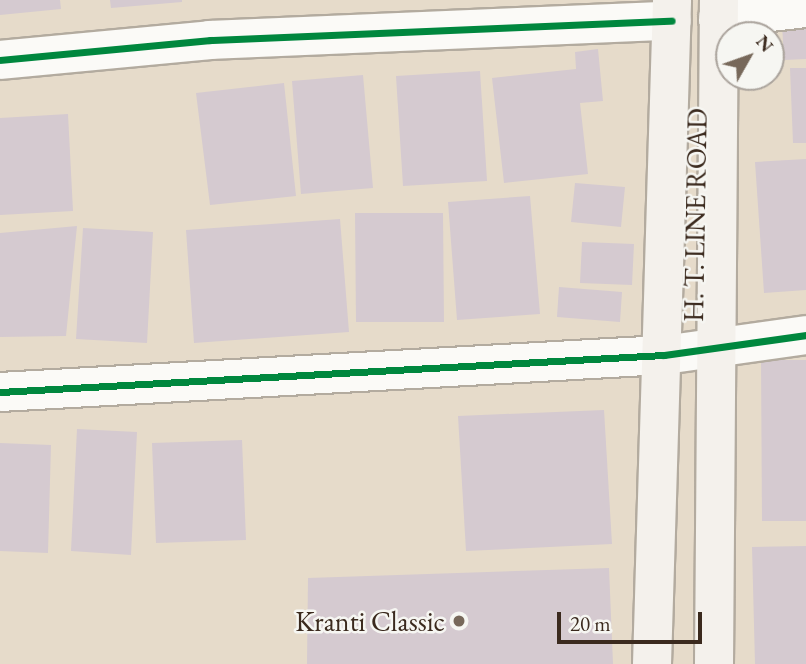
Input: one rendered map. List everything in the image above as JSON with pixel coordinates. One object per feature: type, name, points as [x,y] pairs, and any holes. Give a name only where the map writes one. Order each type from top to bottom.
[{"type":"street","points":[[718,9],[806,8]]},
{"type":"street","name":"H. T. LINE ROAD","points":[[714,664],[718,9]]},
{"type":"street","points":[[0,60],[210,40],[672,10]]},
{"type":"street","name":"H. T. LINE ROAD","points":[[652,664],[664,355],[672,10]]},
{"type":"street","points":[[0,392],[664,355],[715,345],[806,335]]},
{"type":"building","points":[[0,0],[60,0],[61,9],[0,15]]},
{"type":"building","points":[[110,0],[182,0],[182,2],[111,8]]},
{"type":"building","points":[[806,23],[806,59],[785,60],[785,24]]},
{"type":"building","points":[[598,49],[603,101],[580,103],[588,174],[504,183],[492,78],[576,69],[575,52]]},
{"type":"building","points":[[790,68],[806,68],[806,143],[793,143]]},
{"type":"building","points":[[480,71],[487,181],[403,186],[396,76]]},
{"type":"building","points":[[363,75],[373,188],[301,194],[292,81]]},
{"type":"building","points":[[284,83],[296,196],[210,205],[196,93]]},
{"type":"building","points":[[68,114],[73,211],[0,215],[0,118]]},
{"type":"building","points":[[806,159],[806,290],[764,293],[755,162]]},
{"type":"building","points":[[575,183],[625,187],[621,227],[571,222]]},
{"type":"building","points":[[530,196],[540,314],[457,320],[448,202]]},
{"type":"building","points":[[355,213],[443,213],[444,322],[356,322]]},
{"type":"building","points":[[340,219],[349,332],[194,343],[186,230]]},
{"type":"building","points":[[77,226],[66,336],[0,337],[0,233]]},
{"type":"building","points":[[83,228],[153,232],[147,343],[76,339]]},
{"type":"building","points":[[582,242],[634,244],[632,285],[580,283]]},
{"type":"building","points":[[559,287],[622,292],[620,322],[557,317]]},
{"type":"building","points":[[761,360],[806,360],[806,521],[762,521]]},
{"type":"building","points":[[604,410],[612,544],[466,551],[458,416]]},
{"type":"building","points":[[77,429],[137,432],[131,555],[71,551]]},
{"type":"building","points":[[242,440],[246,540],[156,543],[152,443]]},
{"type":"building","points":[[0,443],[51,445],[48,553],[0,551]]},
{"type":"building","points":[[806,546],[806,664],[755,664],[752,547]]},
{"type":"building","name":"Kranti Classic","points":[[609,568],[613,664],[307,664],[308,578]]},
{"type":"cycle path","points":[[0,60],[210,40],[672,21]]},
{"type":"cycle path","points":[[0,392],[664,355],[806,335]]},
{"type":"place","name":"Kranti Classic","points":[[459,621]]}]
